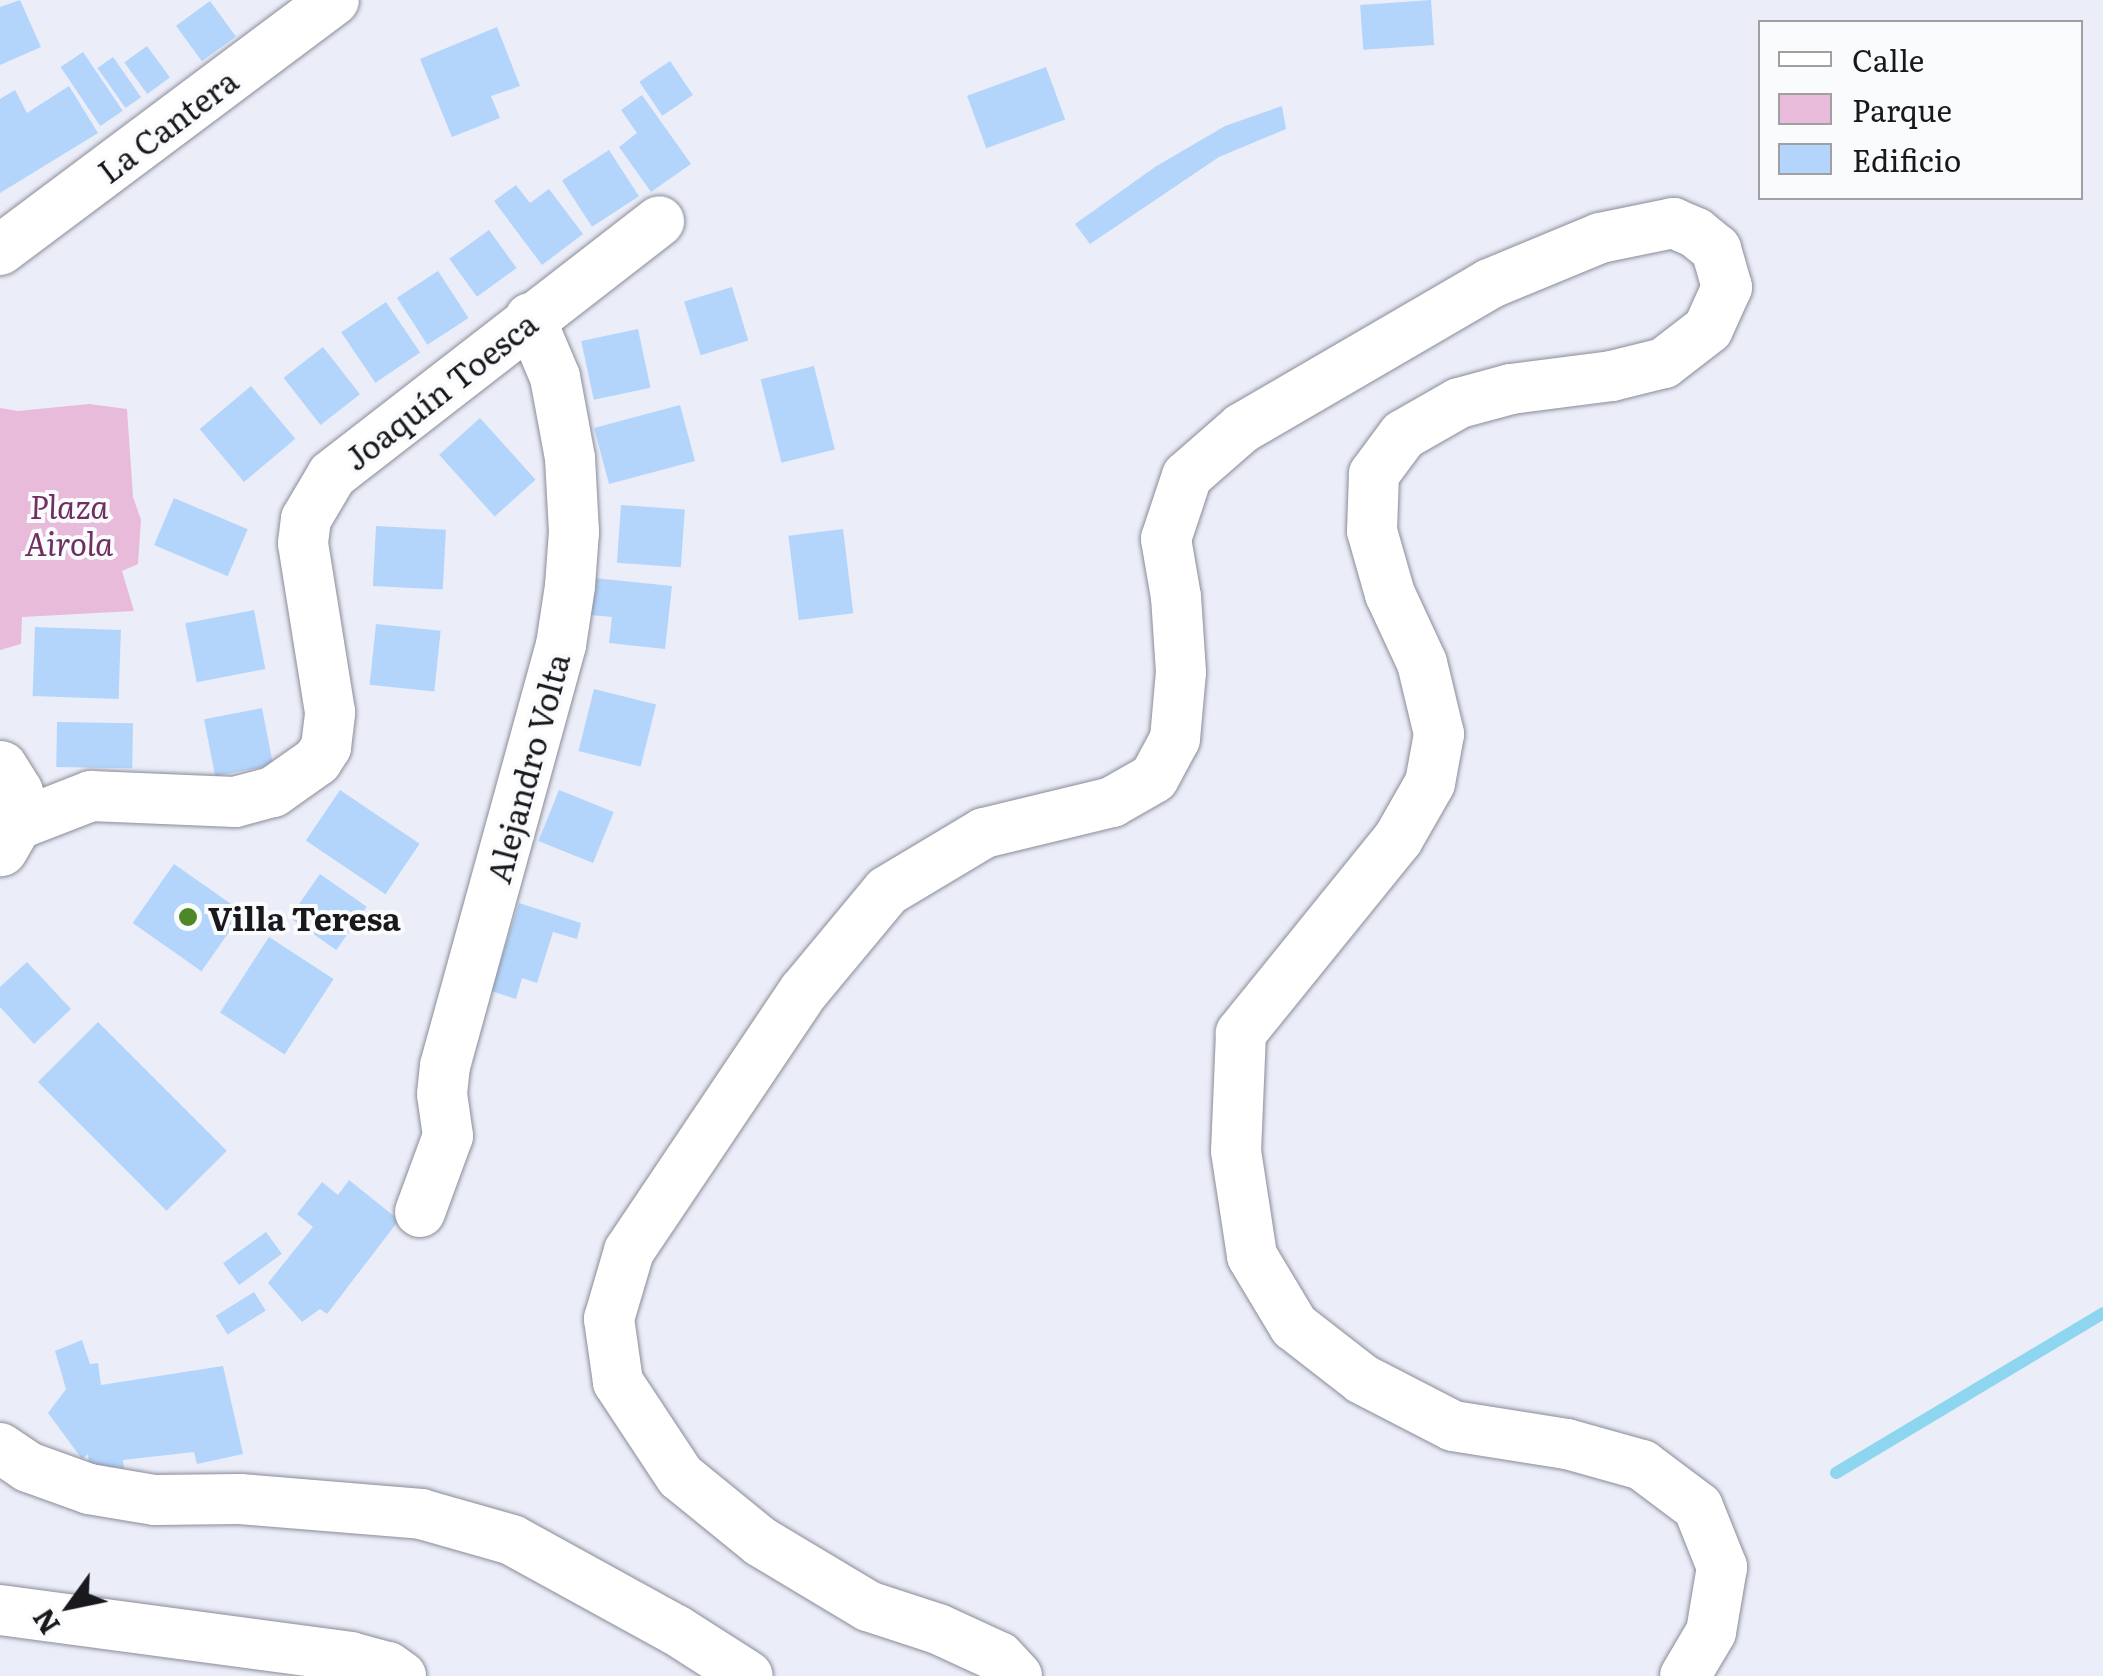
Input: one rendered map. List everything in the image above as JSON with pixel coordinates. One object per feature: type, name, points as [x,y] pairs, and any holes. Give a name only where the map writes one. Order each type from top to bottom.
[{"type":"street","name":"La Cantera","points":[[0,250],[334,0]]},
{"type":"street","name":"Joaquín Toesca","points":[[7,837],[90,796],[236,802],[273,792],[317,761],[326,747],[330,712],[316,609],[304,568],[306,519],[332,475],[659,221]]},
{"type":"street","points":[[1017,1676],[999,1656],[938,1629],[868,1606],[761,1542],[680,1476],[618,1382],[609,1320],[629,1251],[804,991],[886,891],[984,833],[1112,802],[1154,778],[1175,739],[1180,672],[1176,597],[1166,540],[1187,476],[1242,428],[1489,284],[1600,238],[1673,223],[1696,233],[1716,249],[1728,286],[1708,329],[1664,364],[1612,376],[1511,389],[1460,403],[1403,435],[1374,474],[1372,531],[1390,594],[1422,663],[1439,734],[1430,783],[1398,839],[1241,1033],[1236,1151],[1252,1256],[1294,1326],[1362,1379],[1453,1426],[1567,1444],[1642,1464],[1698,1506],[1722,1567],[1711,1632],[1686,1676]]},
{"type":"street","name":"Alejandro Volta","points":[[420,1212],[448,1136],[442,1094],[445,1066],[561,645],[570,586],[574,532],[570,458],[555,377],[530,318]]},
{"type":"street","points":[[0,768],[15,792],[21,812],[7,837]]},
{"type":"street","points":[[0,1448],[28,1467],[88,1488],[154,1500],[256,1500],[422,1514],[512,1540],[676,1630],[748,1676]]},
{"type":"street","points":[[0,1610],[350,1657],[388,1667],[401,1676]]},
{"type":"green space","name":"Plaza Airola","points":[[89,404],[127,409],[133,497],[141,520],[138,564],[122,571],[134,611],[22,617],[21,644],[0,650],[0,408],[18,411]]},
{"type":"building","points":[[20,0],[41,47],[0,65],[0,7]]},
{"type":"building","points":[[1431,0],[1434,45],[1363,50],[1360,5]]},
{"type":"building","points":[[210,1],[236,37],[202,61],[176,26]]},
{"type":"building","points":[[497,27],[520,86],[491,96],[500,118],[452,137],[420,59]]},
{"type":"building","points":[[147,46],[170,78],[147,94],[124,62]]},
{"type":"building","points":[[83,52],[123,111],[100,126],[61,67]]},
{"type":"building","points":[[113,57],[141,97],[126,108],[97,68]]},
{"type":"building","points":[[670,61],[693,95],[662,116],[639,82]]},
{"type":"building","points":[[1046,67],[1065,120],[986,148],[967,96]]},
{"type":"building","points":[[69,86],[98,133],[0,193],[0,99],[15,90],[27,113]]},
{"type":"building","points":[[642,95],[691,164],[651,192],[619,147],[637,133],[621,110]]},
{"type":"building","points":[[1282,106],[1286,129],[1219,157],[1090,244],[1075,224],[1155,167],[1225,126]]},
{"type":"building","points":[[609,150],[639,196],[592,227],[562,180]]},
{"type":"building","points":[[516,185],[530,203],[549,189],[583,234],[542,265],[494,201]]},
{"type":"building","points":[[489,230],[517,268],[477,297],[449,259]]},
{"type":"building","points":[[438,271],[468,318],[427,345],[397,298]]},
{"type":"building","points":[[732,287],[748,341],[701,355],[684,302]]},
{"type":"building","points":[[386,302],[420,353],[375,383],[341,332]]},
{"type":"building","points":[[638,329],[650,388],[594,400],[581,341]]},
{"type":"building","points":[[323,347],[360,394],[321,425],[284,378]]},
{"type":"building","points":[[814,366],[835,449],[781,463],[761,379]]},
{"type":"building","points":[[251,386],[295,439],[244,482],[200,429]]},
{"type":"building","points":[[680,405],[695,461],[609,484],[594,428]]},
{"type":"building","points":[[480,418],[536,480],[495,516],[439,455]]},
{"type":"building","points":[[174,498],[248,529],[228,576],[154,545]]},
{"type":"building","points":[[621,505],[685,509],[681,567],[617,563]]},
{"type":"building","points":[[376,526],[446,530],[443,590],[373,586]]},
{"type":"building","points":[[843,529],[853,613],[799,620],[788,536]]},
{"type":"building","points":[[594,578],[672,586],[665,649],[609,643],[612,617],[590,615]]},
{"type":"building","points":[[254,610],[265,669],[197,682],[185,623]]},
{"type":"building","points":[[376,624],[441,631],[434,691],[370,685]]},
{"type":"building","points":[[35,627],[121,630],[119,699],[33,696]]},
{"type":"building","points":[[594,689],[656,704],[641,767],[579,751]]},
{"type":"building","points":[[262,708],[273,765],[215,776],[204,719]]},
{"type":"building","points":[[57,722],[133,723],[132,768],[56,767]]},
{"type":"building","points":[[340,790],[420,844],[385,894],[306,841]]},
{"type":"building","points":[[559,790],[614,812],[593,863],[538,841]]},
{"type":"building","name":"Villa Teresa","points":[[174,864],[243,912],[202,971],[133,923]]},
{"type":"building","points":[[320,874],[367,907],[336,950],[290,917]]},
{"type":"building","points":[[519,903],[581,923],[577,939],[553,932],[537,983],[522,978],[516,999],[491,991]]},
{"type":"building","points":[[269,937],[334,979],[285,1054],[220,1012]]},
{"type":"building","points":[[27,962],[71,1009],[34,1044],[0,1007],[0,987]]},
{"type":"building","points":[[98,1022],[227,1151],[167,1211],[38,1082]]},
{"type":"building","points":[[349,1180],[399,1220],[327,1314],[320,1309],[302,1322],[268,1283],[313,1227],[297,1214],[322,1182],[338,1195]]},
{"type":"building","points":[[266,1232],[282,1254],[239,1285],[223,1263]]},
{"type":"building","points":[[254,1292],[266,1311],[227,1335],[216,1316]]},
{"type":"building","points":[[82,1340],[90,1364],[98,1363],[101,1385],[223,1366],[243,1454],[197,1464],[194,1452],[123,1460],[124,1468],[89,1465],[88,1454],[82,1459],[48,1413],[66,1389],[55,1351]]},
{"type":"waterway","points":[[1836,1473],[2103,1313]]},
{"type":"place","name":"Villa Teresa","points":[[188,917]]}]
